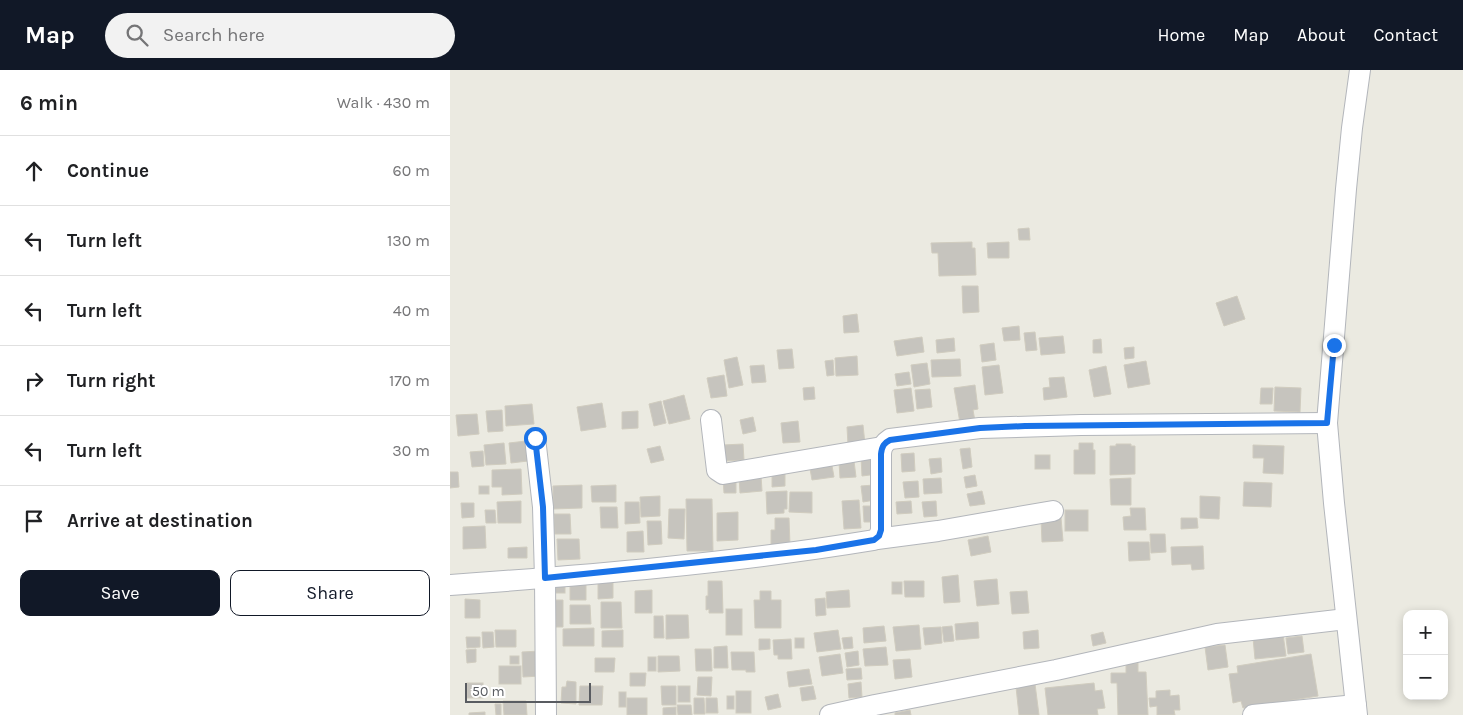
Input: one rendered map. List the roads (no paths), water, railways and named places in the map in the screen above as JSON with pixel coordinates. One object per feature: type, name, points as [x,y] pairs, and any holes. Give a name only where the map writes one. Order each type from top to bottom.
[{"type":"street","points":[[1253,715],[1357,710],[1327,423],[1346,189],[1360,70]]},
{"type":"street","points":[[711,420],[717,470],[723,474],[882,447]]},
{"type":"street","points":[[877,538],[881,530],[881,454],[885,442],[890,440],[980,428],[1081,425],[1327,423]]},
{"type":"street","points":[[535,438],[543,507],[546,715]]},
{"type":"street","points":[[450,586],[816,550],[877,538],[938,531],[1053,511]]},
{"type":"street","points":[[830,715],[1056,670],[1216,634],[1346,619]]}]
